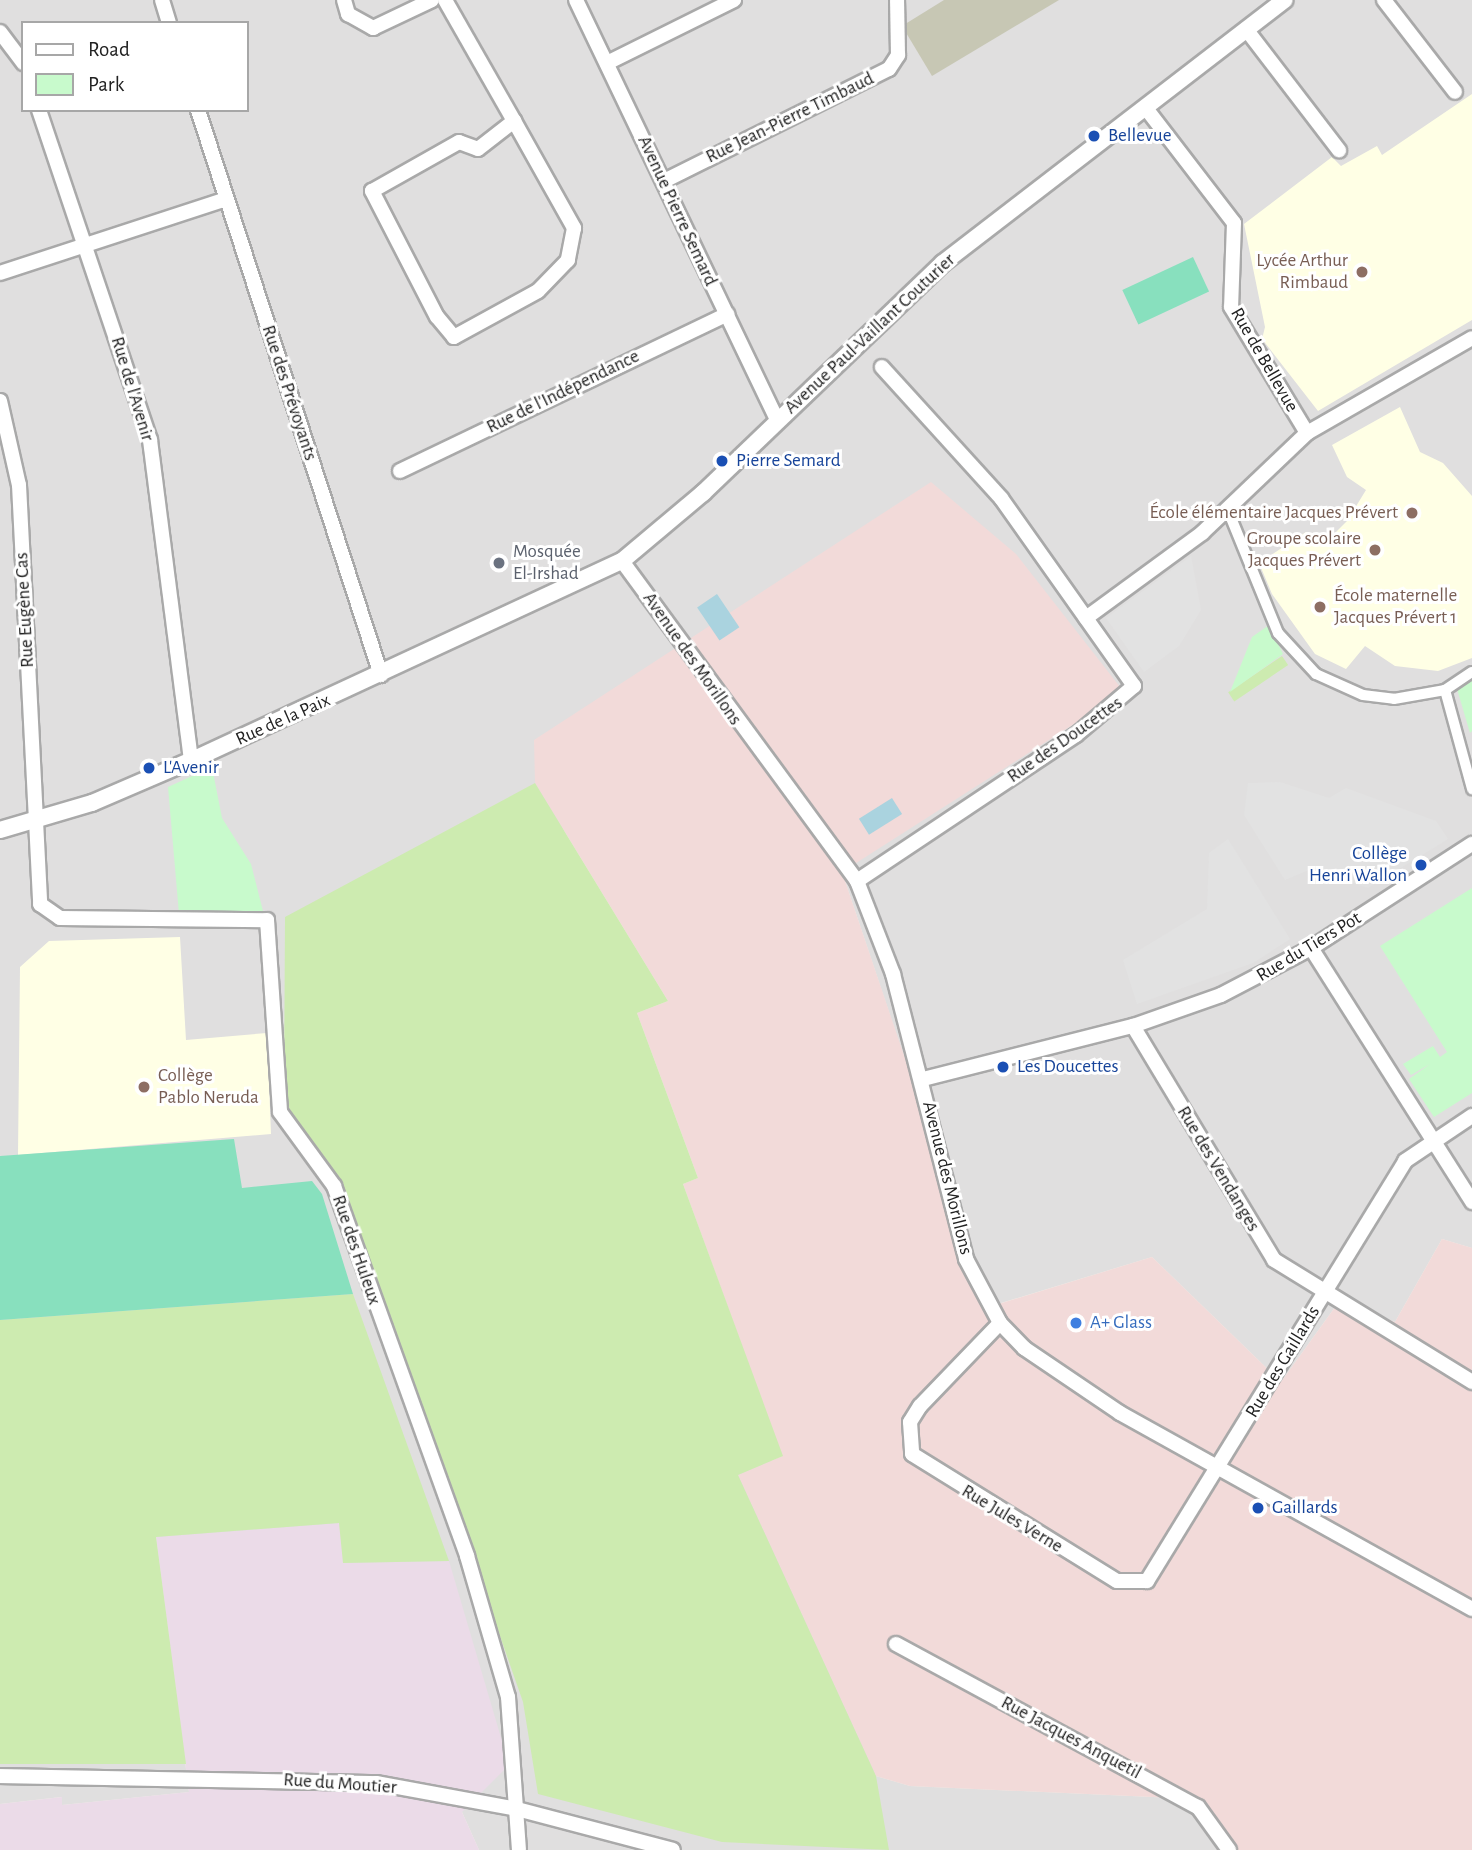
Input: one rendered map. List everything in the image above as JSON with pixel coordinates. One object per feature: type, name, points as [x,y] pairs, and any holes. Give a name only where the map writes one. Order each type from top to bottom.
[{"type":"street","points":[[162,0],[169,21]]},
{"type":"street","points":[[344,0],[348,14],[373,28],[432,0]]},
{"type":"street","points":[[445,0],[514,121],[574,228],[568,260],[538,291],[454,337],[438,317],[372,191],[459,142],[478,149],[514,121]]},
{"type":"street","name":"Avenue Pierre Semard","points":[[576,0],[778,421]]},
{"type":"street","points":[[607,63],[734,0]]},
{"type":"street","name":"Rue Jean-Pierre Timbaud","points":[[664,181],[889,69],[898,55],[897,0]]},
{"type":"street","name":"Avenue Paul-Vaillant Couturier","points":[[445,646],[622,561],[778,421],[943,263],[1285,0]]},
{"type":"street","points":[[1384,0],[1455,92]]},
{"type":"street","points":[[1247,29],[1339,150]]},
{"type":"street","points":[[2,36],[21,60]]},
{"type":"street","name":"Rue de Bellevue","points":[[1145,107],[1234,223],[1231,307],[1307,433]]},
{"type":"street","name":"Rue de l'Avenir","points":[[40,112],[150,440],[191,761]]},
{"type":"street","name":"Rue des Prévoyants","points":[[199,112],[381,675]]},
{"type":"street","points":[[0,273],[226,199]]},
{"type":"street","name":"Rue de l'Indépendance","points":[[400,471],[727,314]]},
{"type":"street","points":[[882,367],[1001,498],[1086,618],[1202,534],[1307,433],[1472,338]]},
{"type":"street","name":"Rue Eugène Cas","points":[[0,401],[19,485],[36,822]]},
{"type":"street","points":[[1227,508],[1279,633],[1317,674],[1363,695],[1394,699],[1445,690],[1472,671]]},
{"type":"street","name":"Avenue des Morillons","points":[[622,561],[857,881],[893,974],[923,1079],[966,1259],[1000,1323],[1024,1348],[1120,1413],[1472,1609]]},
{"type":"street","name":"Rue des Doucettes","points":[[857,881],[1133,691],[1086,618]]},
{"type":"street","name":"Rue de la Paix","points":[[0,830],[36,822],[191,761],[445,646]]},
{"type":"street","points":[[1445,690],[1472,789]]},
{"type":"street","name":"Rue des Huleux","points":[[36,822],[46,913],[267,920],[280,1112],[334,1186],[458,1531],[508,1697],[519,1850]]},
{"type":"street","name":"Rue du Tiers Pot","points":[[923,1079],[1133,1026],[1221,995],[1311,948],[1472,844]]},
{"type":"street","points":[[1311,948],[1472,1202]]},
{"type":"street","name":"Rue des Vendanges","points":[[1133,1026],[1274,1259],[1323,1294]]},
{"type":"street","points":[[1323,1294],[1405,1161],[1472,1116]]},
{"type":"street","name":"Rue des Gaillards","points":[[1219,1470],[1323,1294],[1472,1382]]},
{"type":"street","name":"Rue Jules Verne","points":[[1000,1323],[910,1422],[912,1454],[925,1467],[1130,1585],[1147,1581],[1160,1567],[1219,1470]]},
{"type":"street","name":"Rue Jacques Anquetil","points":[[896,1644],[1198,1807],[1229,1850]]},
{"type":"street","name":"Rue du Moutier","points":[[0,1776],[376,1783],[517,1809],[673,1850]]},
{"type":"shaded area","points":[[0,0],[1472,0],[1472,1248],[1442,1239],[1395,1322],[1338,1303],[1281,1382],[1152,1257],[988,1307],[842,872],[534,740],[876,1776],[910,1786],[1197,1799],[1233,1850],[479,1850],[462,1812],[156,1537],[189,1792],[62,1805],[61,1797],[0,1804]]},
{"type":"shaded area","points":[[944,0],[1059,0],[932,76],[902,26]]},
{"type":"shaded area","name":"Lycée Arthur Rimbaud","points":[[1472,94],[1472,320],[1318,411],[1262,339],[1265,327],[1244,224],[1332,157],[1341,166],[1377,146],[1382,155]]},
{"type":"shaded area","name":"Groupe scolaire Jacques Prévert","points":[[1400,407],[1420,452],[1443,463],[1472,496],[1472,658],[1438,671],[1395,666],[1365,646],[1346,669],[1315,654],[1272,594],[1259,563],[1306,532],[1330,538],[1347,521],[1366,490],[1347,477],[1332,445]]},
{"type":"shaded area","points":[[931,482],[1016,554],[1124,692],[842,872],[989,1307],[1152,1257],[1281,1382],[1338,1303],[1395,1322],[1442,1239],[1472,1248],[1472,1850],[1233,1850],[1197,1799],[910,1786],[876,1776],[738,1475],[782,1456],[683,1184],[698,1178],[637,1013],[668,1001],[535,783],[534,740]]},
{"type":"shaded area","points":[[1191,556],[1201,610],[1179,646],[1144,672],[1106,618]]},
{"type":"shaded area","points":[[1280,782],[1329,798],[1346,788],[1436,821],[1448,839],[1368,888],[1311,869],[1285,880],[1244,815],[1248,783]]},
{"type":"shaded area","points":[[1228,839],[1290,939],[1253,963],[1137,1004],[1123,960],[1207,909],[1209,853]]},
{"type":"shaded area","name":"Collège Pablo Neruda","points":[[180,937],[186,1040],[267,1033],[271,1134],[18,1155],[20,967],[49,941]]},
{"type":"shaded area","points":[[340,1523],[344,1563],[449,1561],[509,1765],[462,1812],[479,1850],[0,1850],[0,1804],[62,1797],[62,1805],[189,1792],[156,1537]]},
{"type":"green space","points":[[1193,257],[1209,291],[1138,324],[1122,290]]},
{"type":"green space","points":[[1269,625],[1283,654],[1230,692],[1252,637]]},
{"type":"green space","points":[[1282,656],[1288,665],[1234,701],[1228,692]]},
{"type":"green space","points":[[1472,677],[1472,731],[1470,733],[1457,689]]},
{"type":"green space","points":[[212,767],[222,818],[251,864],[264,915],[179,914],[168,787]]},
{"type":"green space","points":[[535,783],[668,1001],[637,1013],[698,1178],[683,1184],[783,1456],[738,1475],[876,1776],[889,1850],[722,1842],[538,1794],[523,1702],[341,1180],[298,1130],[284,1095],[285,917]]},
{"type":"green space","points":[[1472,888],[1472,1093],[1434,1117],[1409,1079],[1430,1064],[1411,1075],[1403,1064],[1433,1046],[1440,1057],[1447,1052],[1380,946]]},
{"type":"green space","points":[[234,1139],[242,1188],[312,1181],[322,1194],[353,1294],[0,1320],[0,1156]]},
{"type":"green space","points":[[353,1294],[449,1561],[343,1563],[339,1523],[156,1537],[186,1764],[0,1764],[0,1320]]},
{"type":"water","points":[[717,594],[739,627],[719,641],[697,607]]},
{"type":"water","points":[[892,798],[902,814],[869,835],[859,819]]},
{"type":"place","name":"Bellevue","points":[[1094,136]]},
{"type":"place","name":"Lycée Arthur Rimbaud","points":[[1362,272]]},
{"type":"place","name":"Pierre Semard","points":[[722,461]]},
{"type":"place","name":"École élémentaire Jacques Prévert","points":[[1412,513]]},
{"type":"place","name":"Groupe scolaire Jacques Prévert","points":[[1375,550]]},
{"type":"place","name":"Mosquée El-Irshad","points":[[499,563]]},
{"type":"place","name":"École maternelle Jacques Prévert 1","points":[[1320,607]]},
{"type":"place","name":"L'Avenir","points":[[149,768]]},
{"type":"place","name":"Collège Henri Wallon","points":[[1421,865]]},
{"type":"place","name":"Les Doucettes","points":[[1003,1067]]},
{"type":"place","name":"Collège Pablo Neruda","points":[[144,1087]]},
{"type":"place","name":"A+ Glass","points":[[1076,1323]]},
{"type":"place","name":"Gaillards","points":[[1258,1508]]}]
